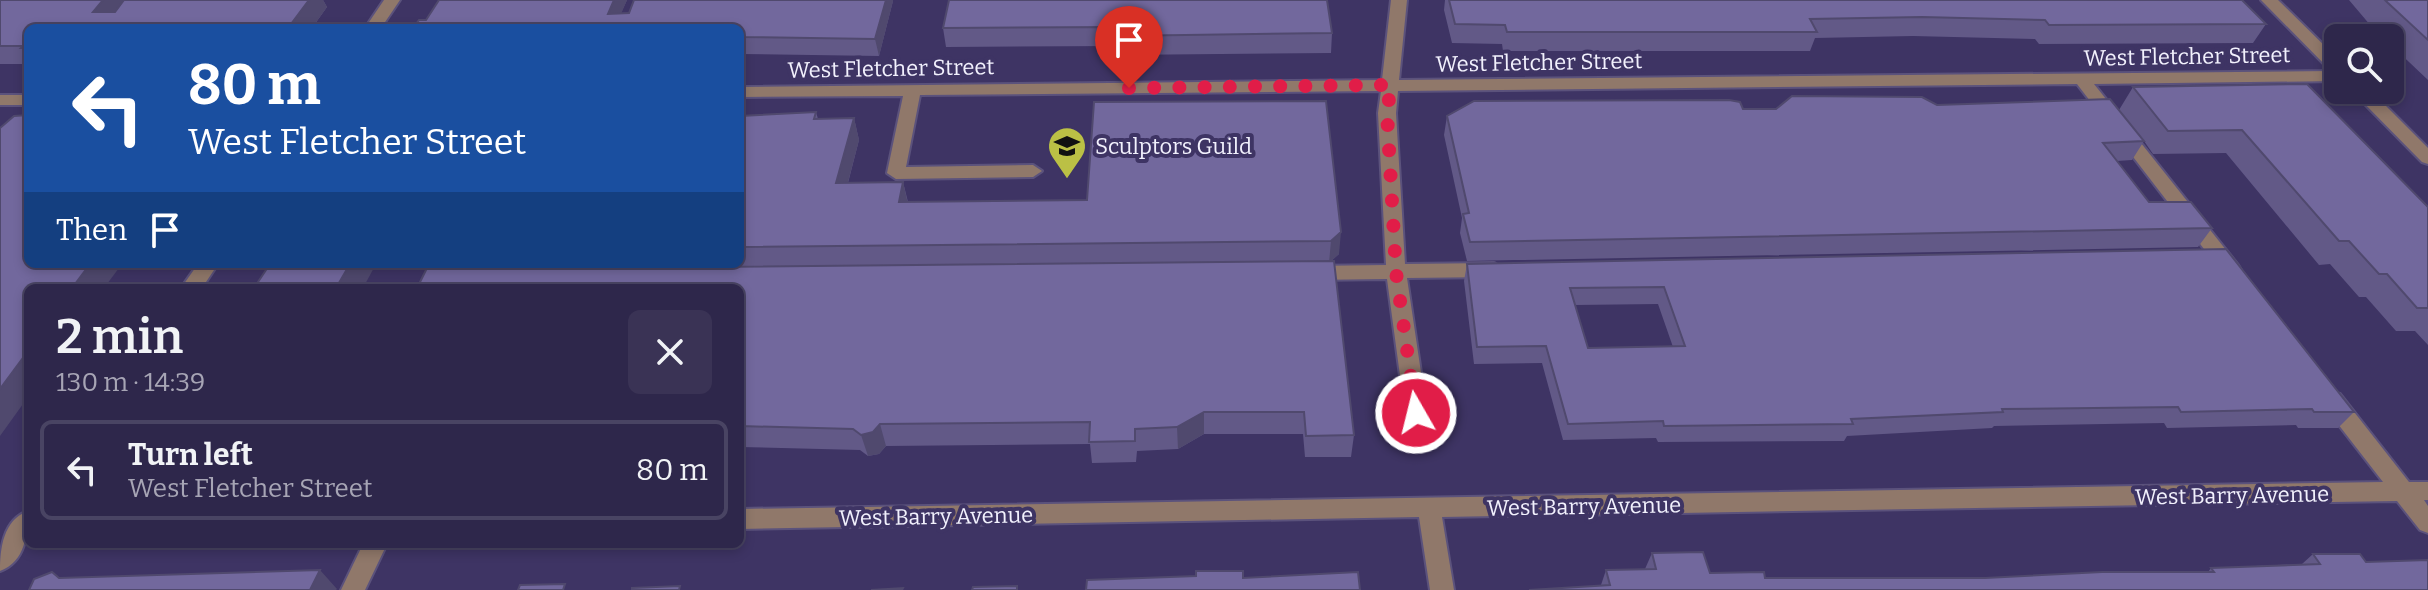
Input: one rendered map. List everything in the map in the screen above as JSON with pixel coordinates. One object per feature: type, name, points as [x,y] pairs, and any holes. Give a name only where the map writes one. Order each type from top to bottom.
[{"type":"street","points":[[376,24],[392,0]]},
{"type":"street","points":[[1399,0],[1387,113],[1396,272],[1416,413]]},
{"type":"street","points":[[2269,0],[2324,54]]},
{"type":"street","name":"West Fletcher Street","points":[[744,92],[2324,76]]},
{"type":"street","points":[[2082,79],[2240,281]]},
{"type":"street","points":[[913,90],[896,173],[1033,171]]},
{"type":"street","points":[[0,100],[24,100]]},
{"type":"street","points":[[2374,104],[2428,158]]},
{"type":"street","points":[[2188,256],[2220,256]]},
{"type":"street","points":[[1287,273],[1519,269]]},
{"type":"street","points":[[2318,382],[2428,523]]},
{"type":"street","name":"West Barry Avenue","points":[[744,519],[2428,491]]},
{"type":"street","points":[[1429,508],[1442,590]]},
{"type":"street","points":[[0,561],[19,529]]},
{"type":"street","points":[[353,590],[373,548]]},
{"type":"building","points":[[0,0],[103,0],[93,12],[115,12],[124,0],[309,0],[291,24],[24,24],[24,48],[0,46]]},
{"type":"building","points":[[439,0],[614,0],[608,14],[629,13],[634,0],[886,0],[875,39],[744,37],[744,24],[416,24],[419,20],[426,20]]},
{"type":"building","points":[[949,0],[1327,0],[1332,33],[1116,36],[1116,27],[943,28]]},
{"type":"building","points":[[1449,0],[2242,0],[2266,24],[2049,25],[2045,20],[1922,17],[1810,19],[1817,32],[1507,32],[1505,25],[1455,24]]},
{"type":"building","points":[[2385,0],[2428,0],[2428,40],[2388,3]]},
{"type":"building","points":[[2307,84],[2428,207],[2428,308],[2417,308],[2387,274],[2379,274],[2349,241],[2339,241],[2242,130],[2168,131],[2133,87]]},
{"type":"building","points":[[1792,96],[1922,97],[1937,105],[2110,99],[2144,141],[2103,143],[2149,202],[2191,202],[2212,228],[1470,242],[1463,214],[1469,213],[1447,116],[1474,101],[1729,100],[1740,102],[1743,109],[1776,109]]},
{"type":"building","points":[[1326,101],[1341,232],[1331,241],[744,247],[744,116],[816,112],[814,119],[854,118],[836,183],[903,182],[899,202],[1087,200],[1094,102]]},
{"type":"building","points":[[24,115],[24,268],[87,268],[75,284],[24,284],[24,356],[0,389],[0,128],[14,116]]},
{"type":"building","points":[[2226,249],[2354,412],[2314,412],[2312,409],[2181,412],[2178,407],[2002,409],[2003,412],[1851,419],[1853,424],[1664,426],[1663,421],[1568,424],[1546,346],[1477,347],[1467,264]],"holes":[[[1664,287],[1685,346],[1588,348],[1570,288]]]},
{"type":"building","points":[[1334,261],[1354,435],[1306,436],[1304,412],[1204,412],[1177,427],[1135,429],[1135,441],[1089,442],[1090,422],[880,424],[873,432],[861,435],[853,429],[744,426],[744,284],[419,284],[427,268]]},
{"type":"building","points":[[267,268],[348,268],[338,284],[257,284]]},
{"type":"building","points":[[1703,552],[1710,573],[1764,572],[1765,578],[1985,578],[2102,572],[2214,572],[2211,568],[2320,564],[2313,554],[2360,554],[2366,562],[2428,560],[2428,590],[1529,590],[1610,585],[1606,570],[1656,569],[1652,553]]},
{"type":"building","points":[[320,570],[310,590],[29,590],[34,579],[52,572],[59,578]]},
{"type":"building","points":[[1196,571],[1243,571],[1243,578],[1358,572],[1360,590],[1086,590],[1087,580],[1196,576]]},
{"type":"building","points":[[565,584],[563,590],[518,590],[520,585]]},
{"type":"building","points":[[680,586],[679,590],[632,590],[632,588]]},
{"type":"building","points":[[1017,586],[1017,590],[972,590],[973,587]]},
{"type":"place","name":"Sculptors Guild","points":[[1067,180]]},
{"type":"route","points":[[1129,88],[1391,85],[1387,113],[1396,272],[1416,413]]}]
